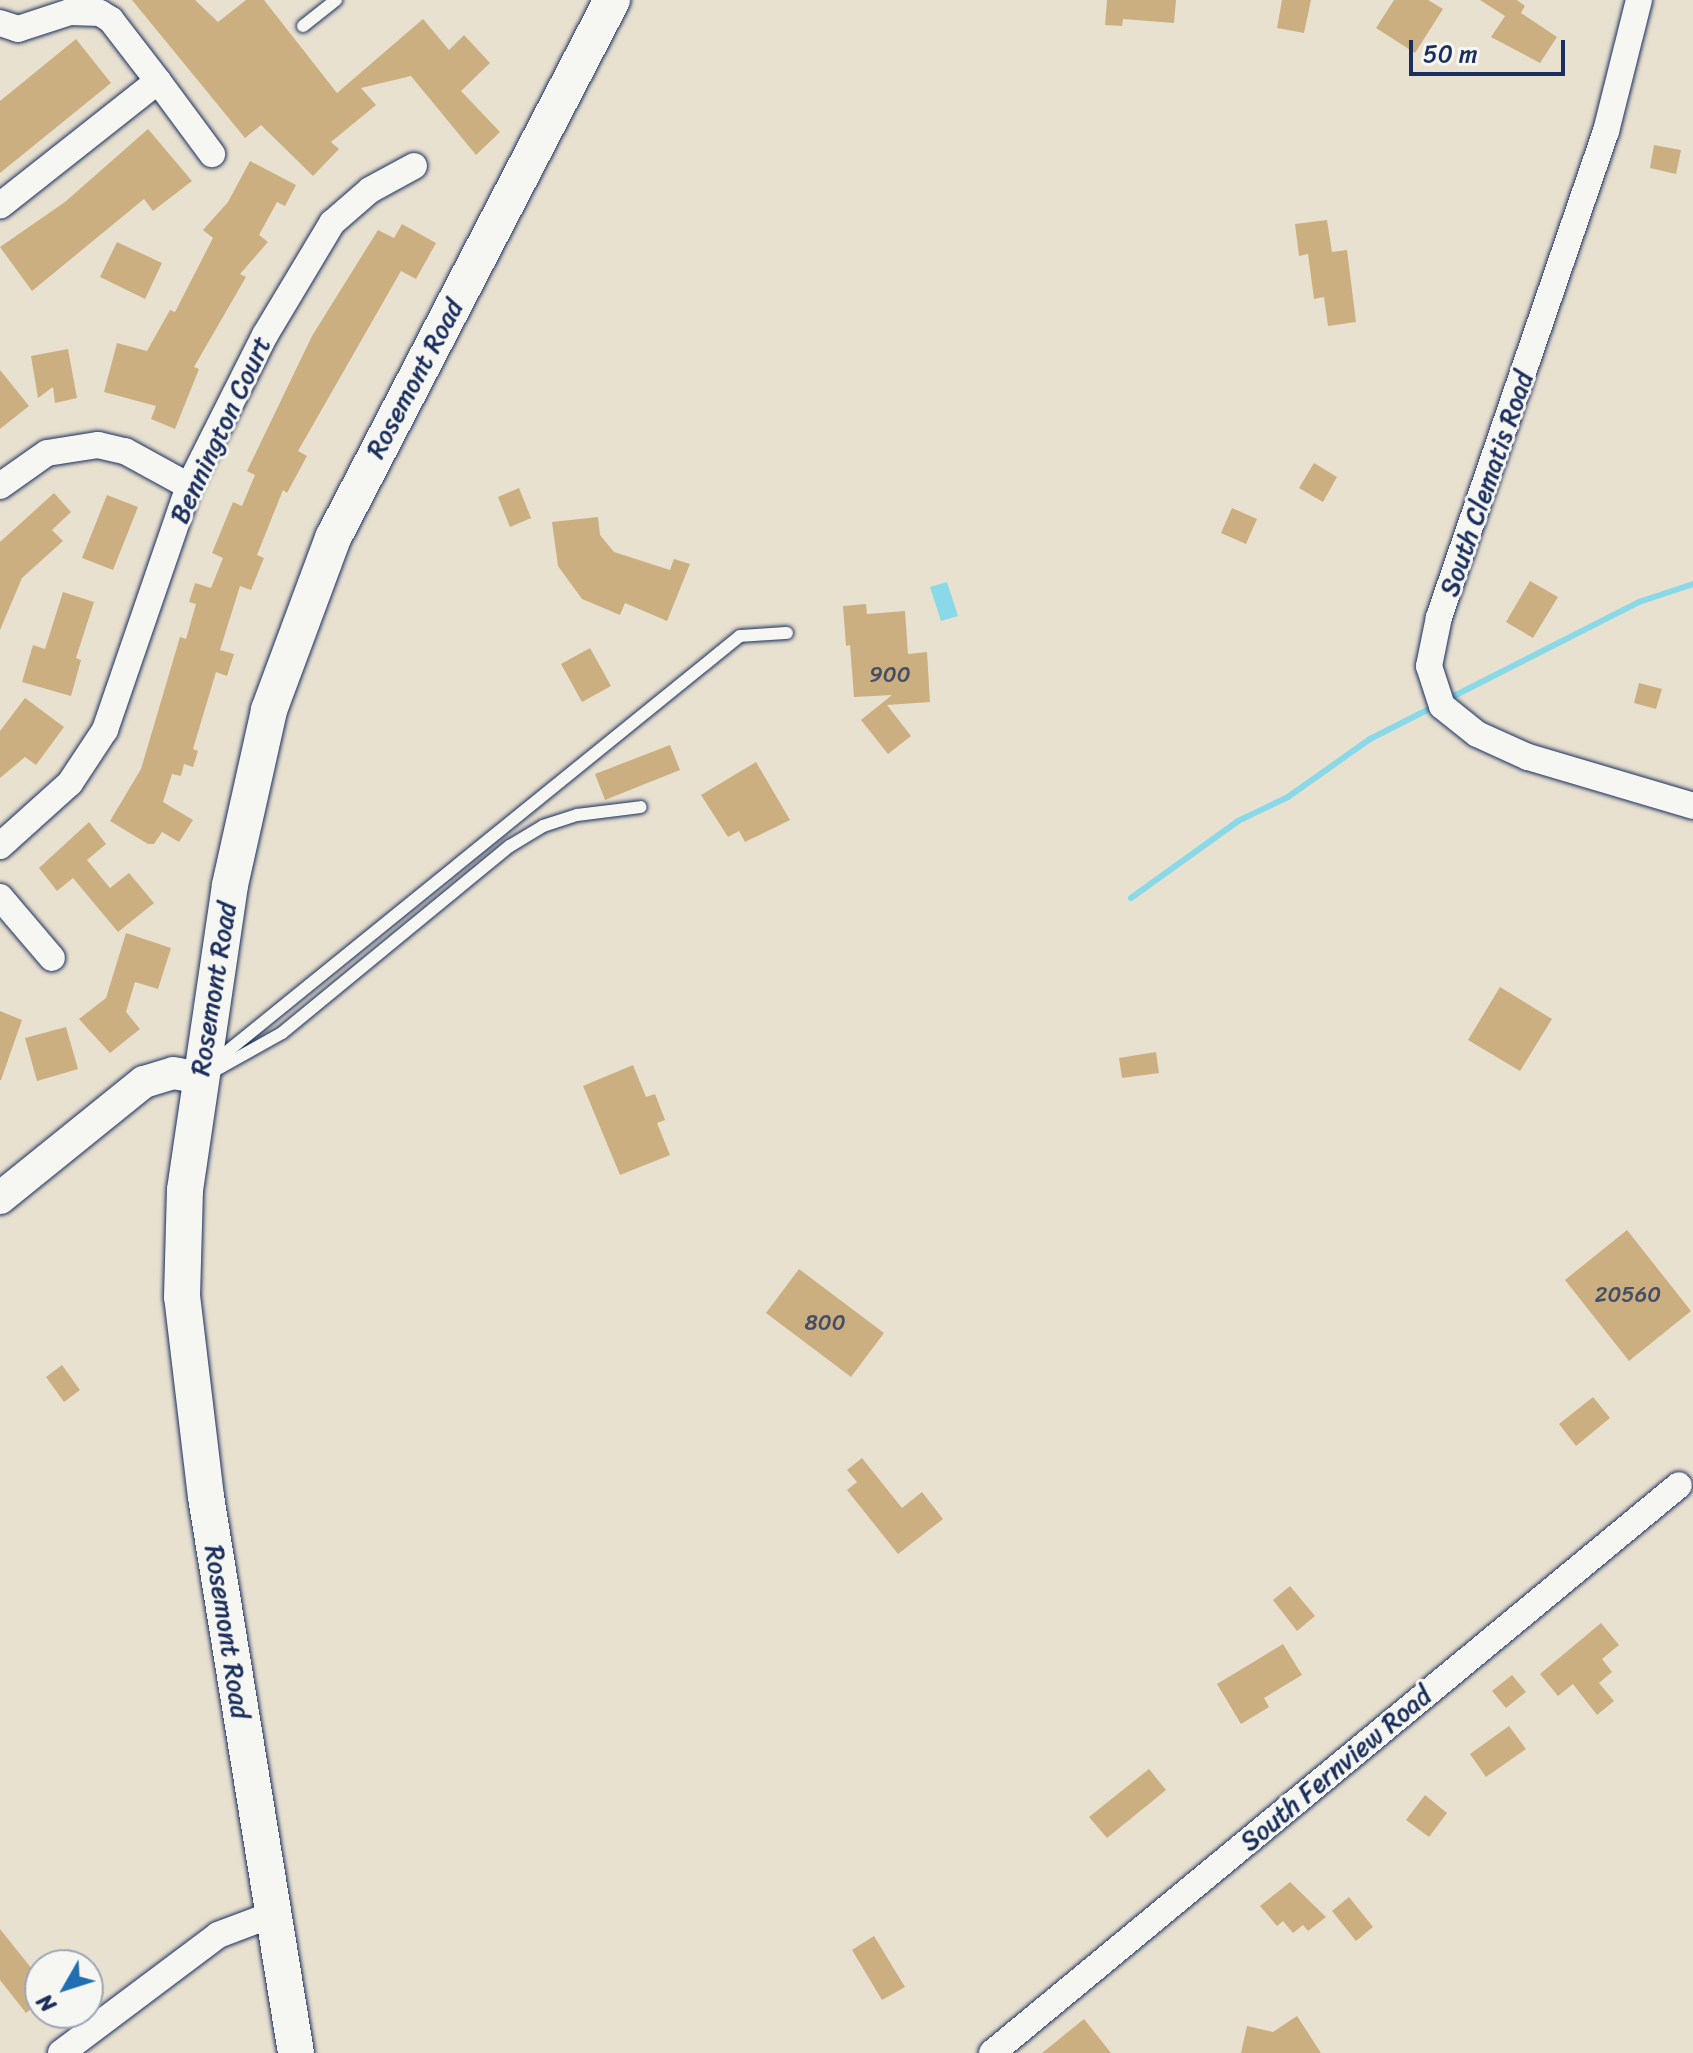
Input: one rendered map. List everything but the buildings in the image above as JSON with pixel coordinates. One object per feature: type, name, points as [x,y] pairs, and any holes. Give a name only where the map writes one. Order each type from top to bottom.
[{"type":"main road","name":"Rosemont Road","points":[[296,2053],[271,1915],[184,1340],[181,1236],[201,1078],[246,798],[308,600],[354,495],[612,0]]},
{"type":"street","name":"South Clematis Road","points":[[1639,0],[1606,131],[1439,617],[1429,666],[1442,706],[1477,734],[1528,757],[1693,806]]},
{"type":"street","points":[[0,23],[18,29],[70,12],[100,13],[111,20],[212,154]]},
{"type":"street","points":[[0,206],[158,81]]},
{"type":"street","name":"Bennington Court","points":[[0,846],[70,783],[105,730],[189,486],[265,335],[334,220],[370,190],[414,166]]},
{"type":"street","points":[[0,486],[47,453],[98,445],[125,451],[189,486]]},
{"type":"street","points":[[0,897],[52,958]]},
{"type":"street","points":[[0,1198],[144,1082],[173,1073],[201,1078]]},
{"type":"street","name":"South Fernview Road","points":[[992,2053],[1686,1485]]},
{"type":"street","points":[[61,2053],[218,1935],[240,1923],[271,1915]]},
{"type":"lane","points":[[303,26],[336,0]]},
{"type":"lane","points":[[201,1078],[222,1052],[740,636],[787,633]]},
{"type":"lane","points":[[201,1078],[282,1033],[510,846],[543,826],[577,815],[641,807]]},
{"type":"water","points":[[947,582],[958,616],[941,621],[930,587]]},
{"type":"waterway","points":[[1448,699],[1639,602],[1693,584]]},
{"type":"waterway","points":[[1131,898],[1238,821],[1288,797],[1370,739],[1435,706]]}]
